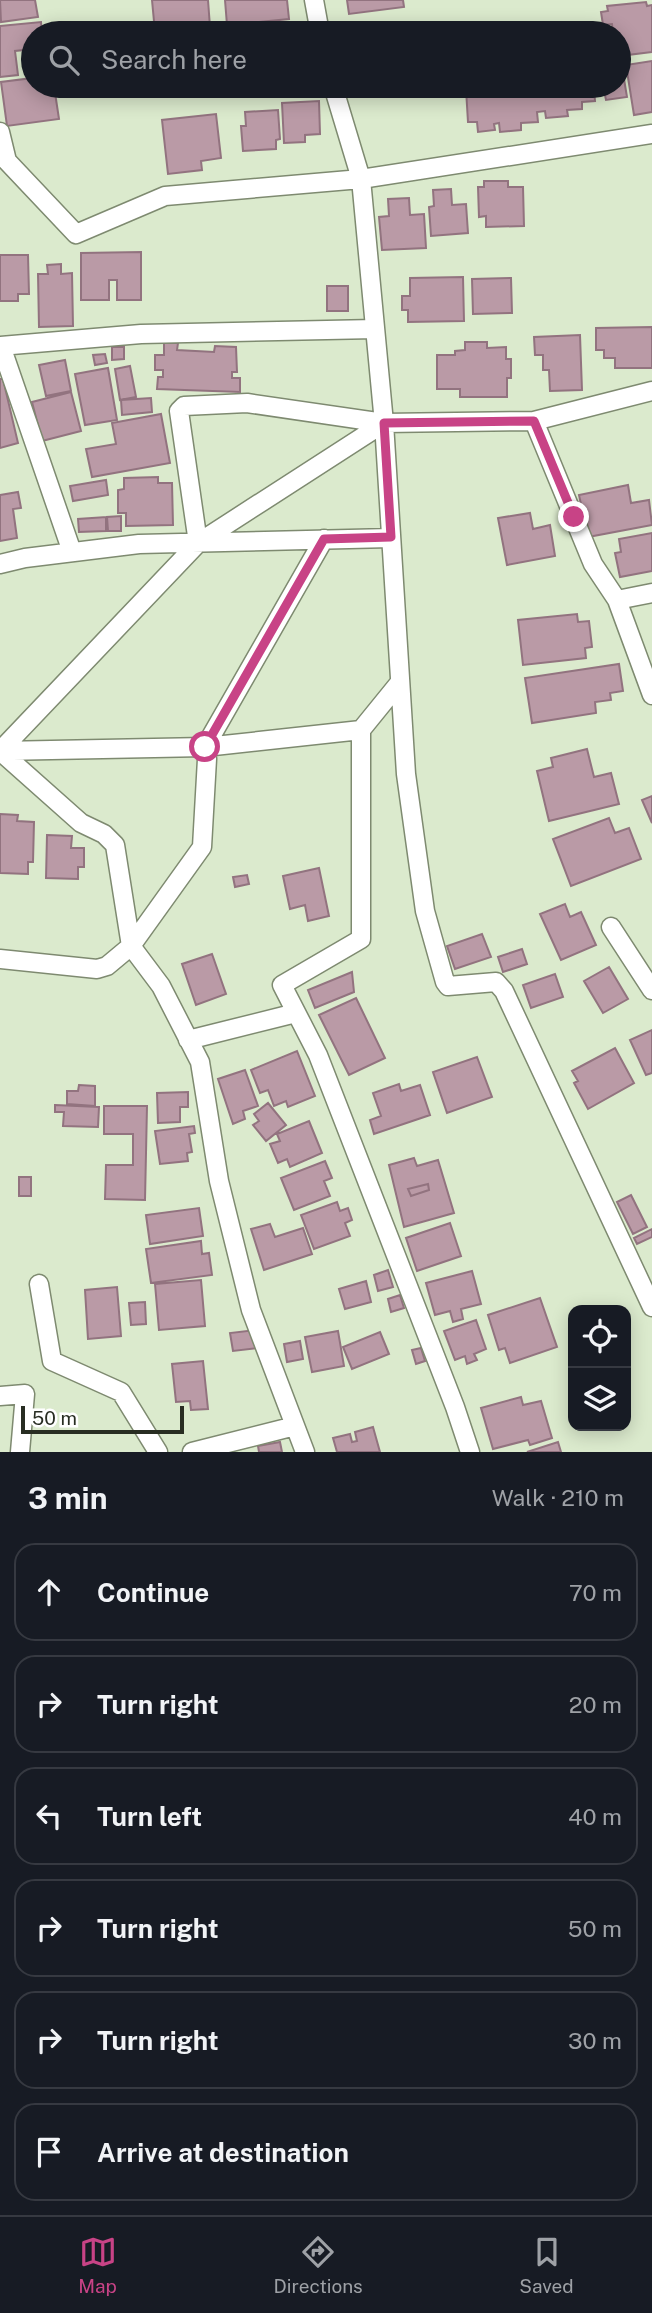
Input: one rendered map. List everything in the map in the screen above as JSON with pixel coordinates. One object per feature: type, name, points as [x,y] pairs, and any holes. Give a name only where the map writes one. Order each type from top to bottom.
[{"type":"street","points":[[314,0],[318,21]]},
{"type":"street","points":[[337,98],[361,179],[384,423],[406,774],[425,911],[445,982],[452,986],[496,982],[504,991],[652,1307]]},
{"type":"street","points":[[0,132],[7,161],[76,234],[165,196],[361,179],[652,134]]},
{"type":"street","points":[[72,552],[0,346],[141,334],[375,329]]},
{"type":"street","points":[[198,542],[179,411],[181,407],[247,403],[384,423],[534,421],[652,391]]},
{"type":"street","points":[[534,421],[593,564],[617,600],[652,695]]},
{"type":"street","points":[[0,751],[198,542],[384,423]]},
{"type":"street","points":[[0,564],[25,558],[139,544],[391,537]]},
{"type":"street","points":[[0,958],[97,969],[107,965],[131,946],[202,846],[206,786],[205,747],[324,539]]},
{"type":"street","points":[[617,600],[652,593]]},
{"type":"street","points":[[400,682],[361,730],[361,939],[282,985],[318,1055],[470,1452]]},
{"type":"street","points":[[0,751],[205,747],[361,730]]},
{"type":"street","points":[[0,751],[82,823],[104,834],[115,845],[131,946],[162,986],[200,1062],[219,1181],[251,1311],[305,1452]]},
{"type":"street","points":[[611,927],[652,990]]},
{"type":"street","points":[[188,1040],[296,1013]]},
{"type":"street","points":[[39,1284],[52,1361],[121,1392],[158,1452]]},
{"type":"street","points":[[0,1396],[25,1394],[20,1452]]},
{"type":"street","points":[[192,1452],[295,1426]]},
{"type":"building","points":[[0,0],[35,0],[38,17],[1,22]]},
{"type":"building","points":[[152,0],[208,0],[210,21],[154,21]]},
{"type":"building","points":[[225,0],[287,0],[289,19],[227,21]]},
{"type":"building","points":[[347,0],[403,0],[404,7],[349,14]]},
{"type":"building","points":[[646,2],[647,6],[652,5],[652,52],[631,55],[631,21],[602,21],[601,12],[608,11],[607,6]]},
{"type":"building","points":[[21,24],[21,50],[15,51],[18,75],[0,77],[0,26]]},
{"type":"building","points":[[652,61],[652,112],[634,115],[631,64]]},
{"type":"building","points":[[21,80],[21,98],[56,98],[59,119],[7,126],[1,82]]},
{"type":"building","points":[[467,98],[595,98],[595,101],[582,102],[582,109],[567,110],[568,116],[546,118],[545,111],[537,112],[538,122],[521,123],[521,130],[500,132],[499,123],[494,124],[495,130],[478,132],[477,122],[468,122]]},
{"type":"building","points":[[319,101],[320,134],[305,135],[305,142],[284,143],[282,103]]},
{"type":"building","points":[[278,110],[280,139],[276,140],[276,149],[243,151],[241,126],[246,126],[245,112]]},
{"type":"building","points":[[216,114],[221,158],[201,161],[202,170],[168,174],[162,120]]},
{"type":"building","points":[[484,181],[508,181],[508,187],[523,187],[524,226],[486,227],[486,216],[479,217],[478,187],[484,187]]},
{"type":"building","points":[[451,189],[452,205],[466,204],[468,233],[431,236],[429,207],[434,206],[433,190]]},
{"type":"building","points":[[409,198],[410,215],[424,214],[426,248],[382,250],[379,217],[389,216],[388,199]]},
{"type":"building","points":[[141,252],[141,300],[117,300],[117,280],[109,280],[109,300],[81,300],[81,253]]},
{"type":"building","points":[[0,255],[28,255],[29,294],[18,294],[18,301],[0,301]]},
{"type":"building","points":[[61,264],[61,274],[72,273],[73,326],[39,327],[38,274],[48,274],[47,265]]},
{"type":"building","points":[[463,277],[464,321],[408,322],[408,310],[402,310],[402,296],[410,296],[410,278]]},
{"type":"building","points":[[511,278],[512,313],[473,314],[472,279]]},
{"type":"building","points":[[327,286],[348,286],[348,311],[327,311]]},
{"type":"building","points":[[652,327],[652,368],[615,368],[615,358],[604,358],[604,350],[596,350],[596,328]]},
{"type":"building","points":[[580,335],[582,390],[550,391],[549,370],[543,370],[543,355],[535,355],[534,337]]},
{"type":"building","points":[[465,342],[487,342],[487,348],[506,347],[506,359],[511,359],[507,397],[460,397],[460,389],[437,389],[437,355],[455,355],[455,351],[465,350]]},
{"type":"building","points":[[164,343],[178,343],[177,350],[214,352],[215,346],[236,347],[237,372],[232,372],[232,378],[240,378],[240,392],[157,389],[158,377],[163,377],[163,370],[155,370],[155,355],[164,355]]},
{"type":"building","points":[[112,347],[124,347],[124,359],[112,360]]},
{"type":"building","points":[[105,354],[107,363],[95,365],[93,355]]},
{"type":"building","points":[[65,360],[71,391],[46,396],[39,365]]},
{"type":"building","points":[[130,366],[136,397],[120,400],[115,369]]},
{"type":"building","points":[[108,368],[117,420],[85,425],[75,374]]},
{"type":"building","points":[[0,379],[3,379],[18,443],[0,448]]},
{"type":"building","points":[[71,392],[81,431],[42,441],[32,402]]},
{"type":"building","points":[[151,398],[152,412],[122,415],[121,400]]},
{"type":"building","points":[[161,414],[170,463],[92,477],[86,449],[116,444],[112,423]]},
{"type":"building","points":[[158,477],[158,483],[172,483],[173,525],[126,526],[126,513],[118,513],[118,490],[124,489],[124,478]]},
{"type":"building","points":[[106,480],[108,495],[73,501],[70,486]]},
{"type":"building","points":[[628,485],[631,503],[649,500],[652,525],[588,537],[579,495]]},
{"type":"building","points":[[18,492],[21,508],[13,509],[17,538],[0,541],[0,495]]},
{"type":"building","points":[[530,513],[533,529],[550,525],[555,556],[507,565],[498,518]]},
{"type":"building","points":[[121,516],[121,531],[108,531],[107,517]]},
{"type":"building","points":[[106,517],[106,531],[79,532],[78,519]]},
{"type":"building","points":[[652,533],[652,571],[620,577],[615,553],[621,552],[619,539]]},
{"type":"building","points":[[577,614],[578,622],[589,621],[592,647],[585,648],[586,658],[523,665],[518,620]]},
{"type":"building","points":[[619,664],[623,691],[610,693],[611,700],[595,702],[596,713],[532,723],[525,678]]},
{"type":"building","points":[[587,749],[594,777],[611,773],[619,804],[549,821],[537,771],[553,767],[551,758]]},
{"type":"building","points":[[652,796],[652,823],[642,800]]},
{"type":"building","points":[[0,814],[18,815],[17,821],[34,822],[33,862],[28,862],[28,874],[0,873]]},
{"type":"building","points":[[609,818],[615,833],[629,828],[641,859],[571,886],[553,839]]},
{"type":"building","points":[[47,835],[72,836],[71,848],[84,848],[84,867],[78,867],[78,879],[46,878]]},
{"type":"building","points":[[319,868],[329,916],[308,921],[305,905],[290,909],[283,876]]},
{"type":"building","points":[[247,875],[249,884],[235,887],[233,877]]},
{"type":"building","points":[[565,904],[570,917],[581,912],[596,945],[561,960],[540,914]]},
{"type":"building","points":[[482,934],[491,957],[455,969],[447,946]]},
{"type":"building","points":[[522,949],[527,964],[503,972],[498,957]]},
{"type":"building","points":[[212,954],[226,994],[196,1005],[182,964]]},
{"type":"building","points":[[609,967],[628,999],[603,1013],[584,981]]},
{"type":"building","points":[[352,972],[354,992],[315,1008],[308,990]]},
{"type":"building","points":[[555,974],[563,997],[531,1008],[523,985]]},
{"type":"building","points":[[356,998],[385,1058],[349,1075],[319,1015]]},
{"type":"building","points":[[652,1030],[652,1073],[646,1075],[630,1040]]},
{"type":"building","points":[[615,1048],[634,1083],[588,1109],[574,1083],[578,1081],[572,1071]]},
{"type":"building","points":[[297,1051],[315,1096],[288,1107],[286,1101],[274,1106],[268,1090],[260,1093],[251,1070]]},
{"type":"building","points":[[477,1057],[492,1097],[447,1113],[433,1072]]},
{"type":"building","points":[[245,1070],[258,1106],[243,1111],[245,1119],[233,1124],[218,1079]]},
{"type":"building","points":[[399,1084],[401,1091],[420,1085],[430,1115],[374,1134],[370,1120],[381,1116],[373,1093]]},
{"type":"building","points":[[79,1085],[95,1086],[95,1106],[67,1104],[67,1091],[78,1091]]},
{"type":"building","points":[[188,1092],[188,1107],[180,1107],[180,1122],[158,1123],[157,1093]]},
{"type":"building","points":[[268,1103],[286,1125],[266,1141],[253,1125],[259,1121],[254,1114]]},
{"type":"building","points":[[55,1105],[99,1107],[98,1127],[63,1126],[64,1112],[55,1112]]},
{"type":"building","points":[[104,1106],[147,1106],[145,1200],[105,1199],[106,1165],[133,1165],[133,1134],[104,1134]]},
{"type":"building","points":[[309,1121],[322,1153],[290,1167],[287,1159],[278,1163],[270,1144],[280,1141],[277,1134]]},
{"type":"building","points":[[194,1126],[195,1133],[189,1134],[192,1152],[187,1153],[188,1161],[160,1164],[155,1131]]},
{"type":"building","points":[[414,1158],[417,1166],[438,1160],[454,1213],[404,1227],[389,1165]],"holes":[[[428,1184],[429,1190],[411,1196],[408,1189]]]},
{"type":"building","points":[[325,1161],[332,1178],[324,1181],[330,1196],[294,1210],[281,1178]]},
{"type":"building","points":[[19,1177],[31,1177],[31,1196],[19,1196]]},
{"type":"building","points":[[428,1184],[429,1190],[411,1196],[408,1189]]},
{"type":"building","points":[[631,1195],[647,1227],[633,1234],[617,1202]]},
{"type":"building","points":[[337,1202],[340,1211],[348,1208],[352,1220],[345,1223],[350,1236],[314,1249],[301,1215]]},
{"type":"building","points":[[199,1208],[203,1236],[150,1244],[146,1215]]},
{"type":"building","points":[[450,1223],[461,1256],[417,1271],[406,1238]]},
{"type":"building","points":[[270,1224],[275,1237],[303,1228],[312,1254],[264,1270],[251,1229]]},
{"type":"building","points":[[652,1229],[652,1237],[637,1244],[634,1238]]},
{"type":"building","points":[[201,1241],[202,1254],[209,1253],[212,1275],[151,1283],[146,1249]]},
{"type":"building","points":[[388,1270],[393,1287],[378,1291],[374,1275]]},
{"type":"building","points":[[472,1271],[481,1304],[461,1309],[463,1319],[453,1322],[450,1311],[435,1315],[426,1283]]},
{"type":"building","points":[[201,1280],[205,1326],[159,1330],[155,1284]]},
{"type":"building","points":[[366,1281],[371,1302],[345,1309],[339,1289]]},
{"type":"building","points":[[117,1287],[121,1336],[88,1339],[85,1290]]},
{"type":"building","points":[[400,1295],[404,1308],[391,1312],[388,1299]]},
{"type":"building","points":[[540,1298],[557,1347],[510,1363],[505,1348],[499,1350],[488,1315]]},
{"type":"building","points":[[145,1302],[146,1324],[131,1325],[129,1303]]},
{"type":"building","points":[[476,1320],[486,1349],[474,1354],[477,1360],[467,1364],[465,1356],[455,1360],[444,1331]]},
{"type":"building","points":[[256,1330],[258,1348],[233,1351],[230,1333]]},
{"type":"building","points":[[338,1331],[344,1366],[312,1372],[305,1337]]},
{"type":"building","points":[[380,1332],[389,1354],[352,1369],[343,1347]]},
{"type":"building","points":[[300,1341],[303,1359],[287,1362],[284,1344]]},
{"type":"building","points":[[421,1348],[425,1361],[416,1364],[412,1350]]},
{"type":"building","points":[[203,1361],[208,1409],[191,1410],[190,1401],[176,1402],[172,1364]]},
{"type":"building","points":[[521,1397],[523,1405],[541,1401],[552,1438],[530,1445],[528,1440],[493,1449],[481,1408]]},
{"type":"building","points":[[373,1427],[380,1452],[337,1452],[333,1438],[350,1434],[352,1442],[357,1441],[355,1432]]},
{"type":"building","points":[[280,1442],[282,1452],[259,1452],[258,1446]]},
{"type":"building","points":[[558,1442],[561,1452],[527,1452]]},
{"type":"route","points":[[205,747],[324,539],[391,537],[384,423],[534,421],[574,517]]}]
